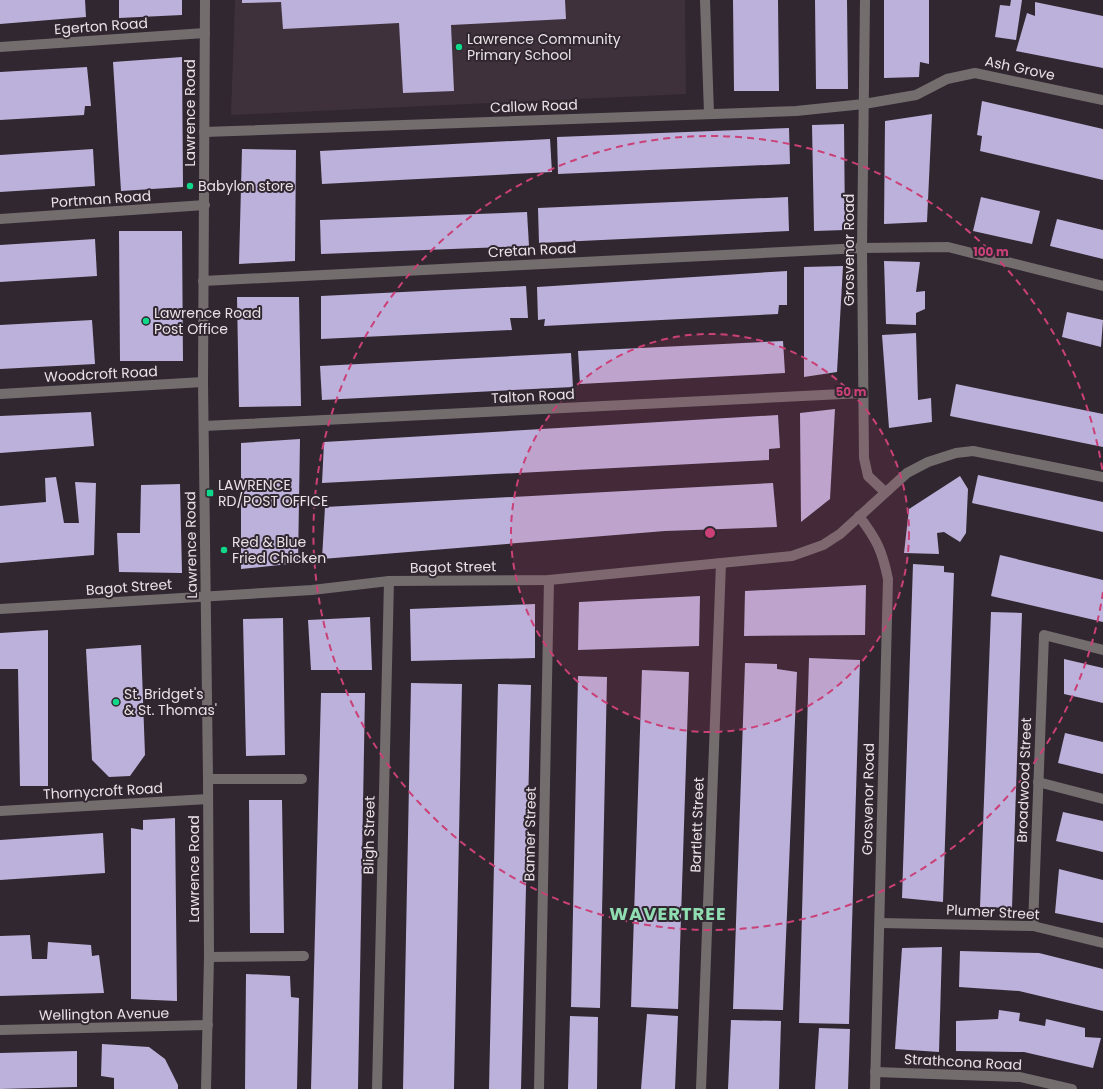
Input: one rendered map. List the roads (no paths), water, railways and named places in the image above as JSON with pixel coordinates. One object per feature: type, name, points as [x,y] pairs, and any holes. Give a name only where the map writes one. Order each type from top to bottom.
[{"type":"street","name":"Lawrence Road","points":[[205,0],[203,382],[209,957],[206,1089]]},
{"type":"street","points":[[705,0],[709,113]]},
{"type":"street","name":"Grosvenor Road","points":[[865,0],[862,248],[864,458],[868,476],[885,492]]},
{"type":"street","name":"Egerton Road","points":[[0,47],[204,33]]},
{"type":"street","name":"Ash Grove","points":[[864,104],[916,95],[947,79],[975,73],[1103,100]]},
{"type":"street","name":"Callow Road","points":[[204,132],[796,111],[864,104]]},
{"type":"street","name":"Portman Road","points":[[0,219],[205,205]]},
{"type":"street","name":"Cretan Road","points":[[203,281],[862,248],[948,246],[1103,286]]},
{"type":"street","name":"Woodcroft Road","points":[[0,394],[203,382]]},
{"type":"street","name":"Talton Road","points":[[204,426],[863,393]]},
{"type":"street","name":"Bagot Street","points":[[0,609],[312,590],[389,582],[549,580],[792,556],[822,545],[840,534],[907,473],[928,462],[956,453],[973,451],[1103,477]]},
{"type":"street","name":"Grosvenor Road","points":[[859,516],[875,536],[884,558],[888,579],[884,663],[880,922],[875,1089]]},
{"type":"street","name":"Bartlett Street","points":[[701,1089],[721,563]]},
{"type":"street","name":"Banner Street","points":[[539,1089],[549,580]]},
{"type":"street","name":"Bligh Street","points":[[377,1089],[389,582]]},
{"type":"street","name":"Broadwood Street","points":[[1033,926],[1044,635],[1103,650]]},
{"type":"street","points":[[208,779],[302,779]]},
{"type":"street","points":[[1038,782],[1103,799]]},
{"type":"street","name":"Thornycroft Road","points":[[0,811],[208,799]]},
{"type":"street","name":"Plumer Street","points":[[880,922],[1033,926],[1103,943]]},
{"type":"street","points":[[209,957],[304,956]]},
{"type":"street","name":"Wellington Avenue","points":[[0,1030],[208,1025]]},
{"type":"street","name":"Strathcona Road","points":[[875,1072],[1020,1076],[1072,1089]]},
{"type":"place","name":"Lawrence Community Primary School","points":[[459,47]]},
{"type":"place","name":"Babylon store","points":[[190,186]]},
{"type":"place","name":"Lawrence Road Post Office","points":[[146,321]]},
{"type":"place","name":"LAWRENCE RD/POST OFFICE","points":[[210,493]]},
{"type":"place","name":"Red & Blue Fried Chicken","points":[[224,550]]},
{"type":"place","name":"St. Bridget's & St. Thomas'","points":[[116,702]]},
{"type":"district","name":"WAVERTREE","points":[[668,914]]}]
